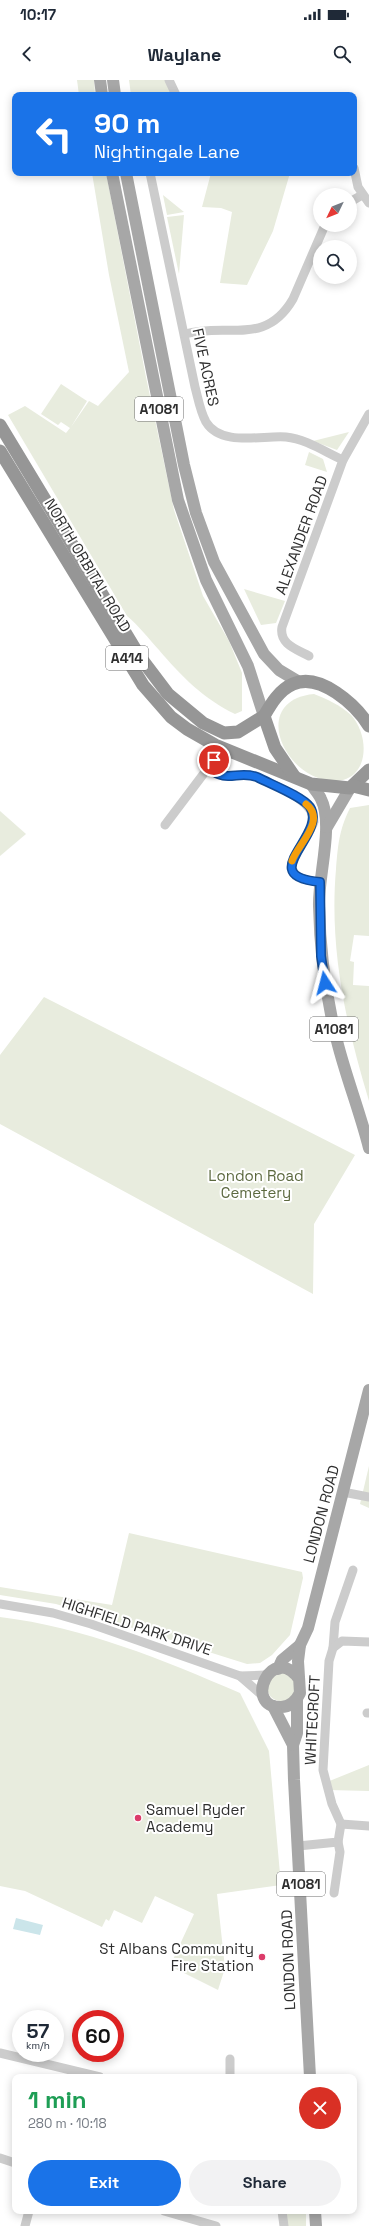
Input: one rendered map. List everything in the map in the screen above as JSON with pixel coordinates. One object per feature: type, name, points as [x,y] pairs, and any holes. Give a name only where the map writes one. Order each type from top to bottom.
[{"type":"highway","name":"NORTH ORBITAL ROAD","points":[[0,425],[140,657],[168,694],[203,723],[224,733],[238,732],[264,716]]},
{"type":"highway","name":"NORTH ORBITAL ROAD","points":[[0,451],[143,685],[171,716],[200,737],[226,750],[311,784],[352,787]]},
{"type":"highway","points":[[294,776],[275,748],[264,716],[277,697],[288,687],[299,682],[314,683],[325,686],[344,697],[365,715],[369,726]]},
{"type":"highway","points":[[352,787],[369,770]]},
{"type":"highway","points":[[352,787],[369,790]]},
{"type":"main road","points":[[100,80],[102,92]]},
{"type":"main road","points":[[113,80],[115,92]]},
{"type":"main road","name":"A1081","points":[[113,176],[178,500],[206,580],[248,666],[264,716]]},
{"type":"main road","name":"A1081","points":[[127,176],[184,465],[196,513],[214,562],[264,654],[279,670],[299,682]]},
{"type":"main road","name":"A1081","points":[[311,784],[321,798],[327,827],[320,882],[321,956],[330,1011],[344,1066],[369,1148]]},
{"type":"main road","name":"A1081","points":[[327,827],[352,787]]},
{"type":"main road","name":"LONDON ROAD","points":[[310,2074],[293,1745],[297,1734],[297,1700],[301,1686],[298,1679],[298,1668],[300,1645],[308,1628],[369,1390]]},
{"type":"main road","name":"LONDON ROAD","points":[[266,1675],[278,1668],[282,1660],[300,1645]]},
{"type":"main road","points":[[278,1668],[290,1670],[298,1679]]},
{"type":"main road","points":[[264,1697],[262,1687],[266,1675]]},
{"type":"main road","name":"LONDON ROAD","points":[[264,1697],[273,1706],[293,1745]]},
{"type":"main road","points":[[273,1706],[283,1707],[291,1705],[297,1700]]},
{"type":"main road","points":[[315,2214],[316,2226]]},
{"type":"street","points":[[169,80],[175,92]]},
{"type":"street","name":"FIVE ACRES","points":[[151,176],[185,334],[194,387],[202,414],[207,424],[218,433],[230,437],[296,439],[343,460]]},
{"type":"street","points":[[356,176],[362,195],[369,203]]},
{"type":"street","points":[[357,198],[362,195]]},
{"type":"street","points":[[185,334],[209,329],[246,331],[259,329],[275,321],[287,309],[293,299],[322,232]]},
{"type":"street","name":"ALEXANDER ROAD","points":[[308,656],[286,643],[282,637],[282,627],[343,460],[369,414]]},
{"type":"street","points":[[165,825],[198,779],[211,764],[220,776],[251,774],[309,806],[314,816],[314,822],[293,858],[291,867],[293,872],[302,880],[320,882]]},
{"type":"street","points":[[343,1492],[369,1497]]},
{"type":"street","points":[[333,1648],[335,1622],[352,1570]]},
{"type":"street","name":"HIGHFIELD PARK DRIVE","points":[[0,1604],[53,1613],[91,1624],[240,1676],[266,1675]]},
{"type":"street","points":[[333,1648],[342,1640],[369,1642]]},
{"type":"street","name":"WHITECROFT","points":[[333,1648],[329,1662],[323,1770],[332,1804],[341,1824]]},
{"type":"street","name":"HIGHFIELD PARK DRIVE","points":[[240,1676],[264,1697]]},
{"type":"street","points":[[334,1893],[340,1852],[338,1842],[341,1824],[369,1826]]},
{"type":"street","points":[[298,1846],[338,1842]]},
{"type":"street","points":[[0,2053],[88,2074]]},
{"type":"street","points":[[230,2059],[230,2074]]},
{"type":"street","points":[[0,2158],[12,2162]]},
{"type":"street","points":[[25,2226],[28,2214]]},
{"type":"street","points":[[174,2214],[216,2226]]},
{"type":"street","points":[[282,2214],[284,2226]]},
{"type":"green space","points":[[77,80],[94,80],[95,92],[79,92]]},
{"type":"green space","points":[[129,80],[166,80],[172,92],[131,92]]},
{"type":"green space","points":[[92,176],[107,176],[174,510],[203,596],[229,641],[242,673],[242,711],[235,714],[213,702],[194,686],[176,669],[127,616],[8,415],[25,406],[66,433],[70,428],[61,422],[58,425],[41,414],[61,384],[87,401],[71,427],[89,401],[98,406],[129,372],[109,275]]},
{"type":"green space","points":[[210,176],[289,176],[273,231],[247,285],[220,283],[232,212],[221,208],[202,207]]},
{"type":"green space","points":[[163,195],[184,212],[167,215]]},
{"type":"green space","points":[[184,215],[179,274],[167,217]]},
{"type":"green space","points":[[349,432],[337,450],[313,441]]},
{"type":"green space","points":[[309,452],[323,459],[327,472],[305,465]]},
{"type":"green space","points":[[244,589],[285,601],[276,623],[261,625]]},
{"type":"green space","points":[[314,694],[347,711],[357,723],[361,733],[364,752],[362,762],[358,770],[352,776],[343,780],[324,780],[306,772],[292,759],[282,744],[278,727],[282,712],[293,700]]},
{"type":"green space","points":[[369,805],[369,936],[354,935],[350,961],[354,962],[353,985],[369,986],[369,1101],[353,1044],[341,986],[337,958],[334,899],[337,852],[343,823],[350,808]]},
{"type":"green space","points":[[0,811],[26,834],[0,856]]},
{"type":"green space","name":"London Road Cemetery","points":[[44,997],[355,1155],[314,1224],[313,1294],[0,1124],[0,1055]]},
{"type":"green space","points":[[369,1466],[369,1508],[360,1504]]},
{"type":"green space","points":[[129,1533],[302,1572],[303,1578],[290,1635],[272,1655],[260,1663],[247,1664],[56,1604],[0,1595],[0,1587],[112,1605]]},
{"type":"green space","name":"Samuel Ryder Academy","points":[[0,1617],[62,1628],[123,1646],[240,1693],[269,1751],[281,1885],[217,1894],[225,1968],[218,1990],[170,1966],[194,1914],[155,1896],[142,1923],[114,1910],[109,1921],[106,1919],[102,1927],[25,1891],[0,1886]]},
{"type":"green space","points":[[281,1673],[291,1677],[295,1687],[291,1697],[281,1701],[271,1697],[267,1687],[271,1677]]},
{"type":"green space","points":[[369,1765],[369,1791],[328,1790],[327,1782]]},
{"type":"green space","points":[[286,2214],[306,2214],[306,2226],[288,2226]]},
{"type":"water","points":[[16,1918],[43,1925],[40,1935],[13,1929]]},
{"type":"slow traffic","points":[[292,861],[314,822],[314,816],[309,806],[306,804]]},
{"type":"place","name":"Samuel Ryder Academy","points":[[138,1818]]},
{"type":"place","name":"St Albans Community Fire Station","points":[[262,1957]]},
{"type":"route","points":[[214,760],[209,768],[220,776],[226,777],[251,774],[303,801],[309,806],[314,816],[314,822],[293,858],[291,867],[293,872],[302,880],[320,882],[319,905],[321,956],[325,983]]}]
